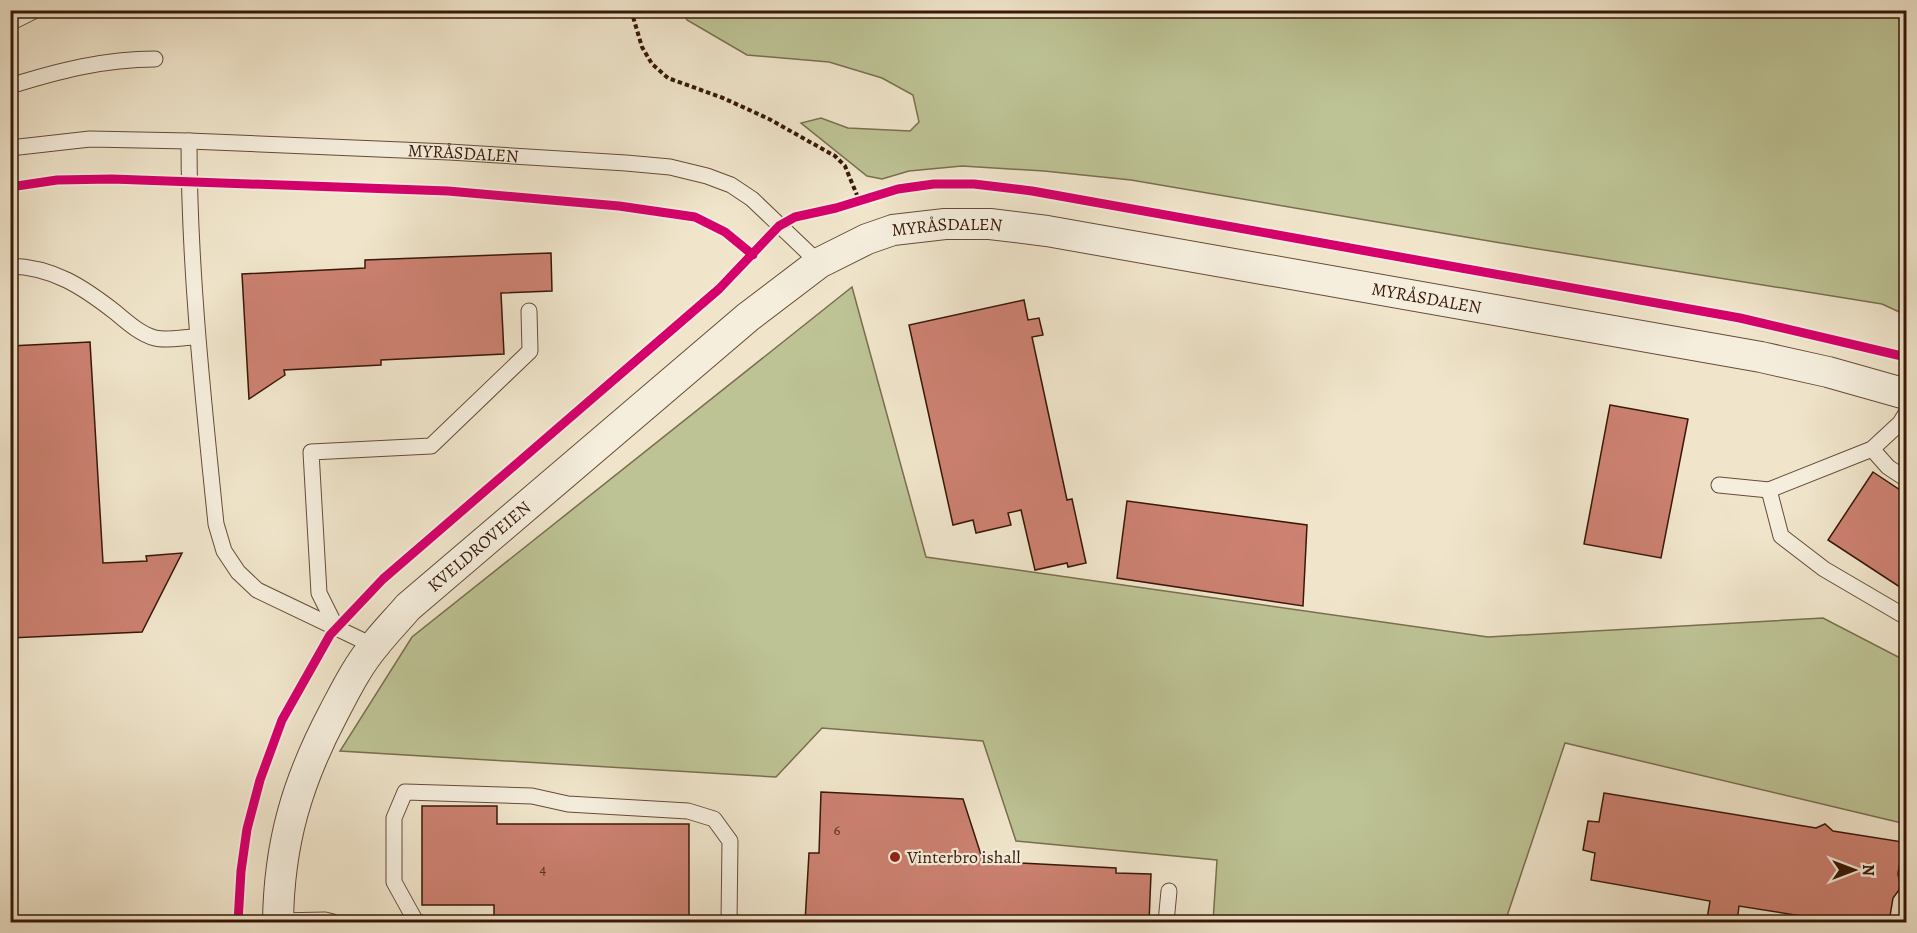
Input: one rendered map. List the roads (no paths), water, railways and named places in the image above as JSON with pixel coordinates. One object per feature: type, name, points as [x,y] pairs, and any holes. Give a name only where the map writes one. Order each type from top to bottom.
[{"type":"street","name":"MYRÅSDALEN","points":[[819,263],[867,239],[893,230],[945,224],[990,224],[1047,231],[1761,357],[1828,372],[1906,394]]},
{"type":"street","name":"KVELDROVEIEN","points":[[278,922],[280,872],[288,825],[302,780],[323,732],[350,681],[374,646],[408,607],[445,573],[748,317],[819,263]]},
{"type":"lane","points":[[10,23],[36,10]]},
{"type":"lane","points":[[10,86],[94,64],[124,59],[155,59]]},
{"type":"lane","name":"MYRÅSDALEN","points":[[10,148],[90,139],[189,141],[449,152],[670,167],[731,185],[752,199],[819,263]]},
{"type":"lane","points":[[189,141],[197,337],[216,524],[225,551],[238,572],[257,590],[374,646]]},
{"type":"lane","points":[[10,266],[21,266],[56,274],[85,289],[138,330],[155,338],[197,337]]},
{"type":"lane","points":[[336,627],[319,593],[311,452],[431,446],[530,351],[529,311]]},
{"type":"lane","points":[[1719,485],[1769,490],[1872,449],[1900,423],[1906,413]]},
{"type":"lane","points":[[1872,449],[1888,467],[1906,479]]},
{"type":"lane","points":[[1769,490],[1780,536],[1824,569],[1906,617]]},
{"type":"lane","points":[[419,922],[415,921],[394,882],[394,818],[405,792],[532,796],[568,804],[688,811],[714,819],[730,841],[729,922]]},
{"type":"lane","points":[[1166,922],[1169,891]]},
{"type":"lane","points":[[278,922],[325,920],[333,922]]},
{"type":"place","name":"Vinterbro ishall","points":[[895,857]]}]
